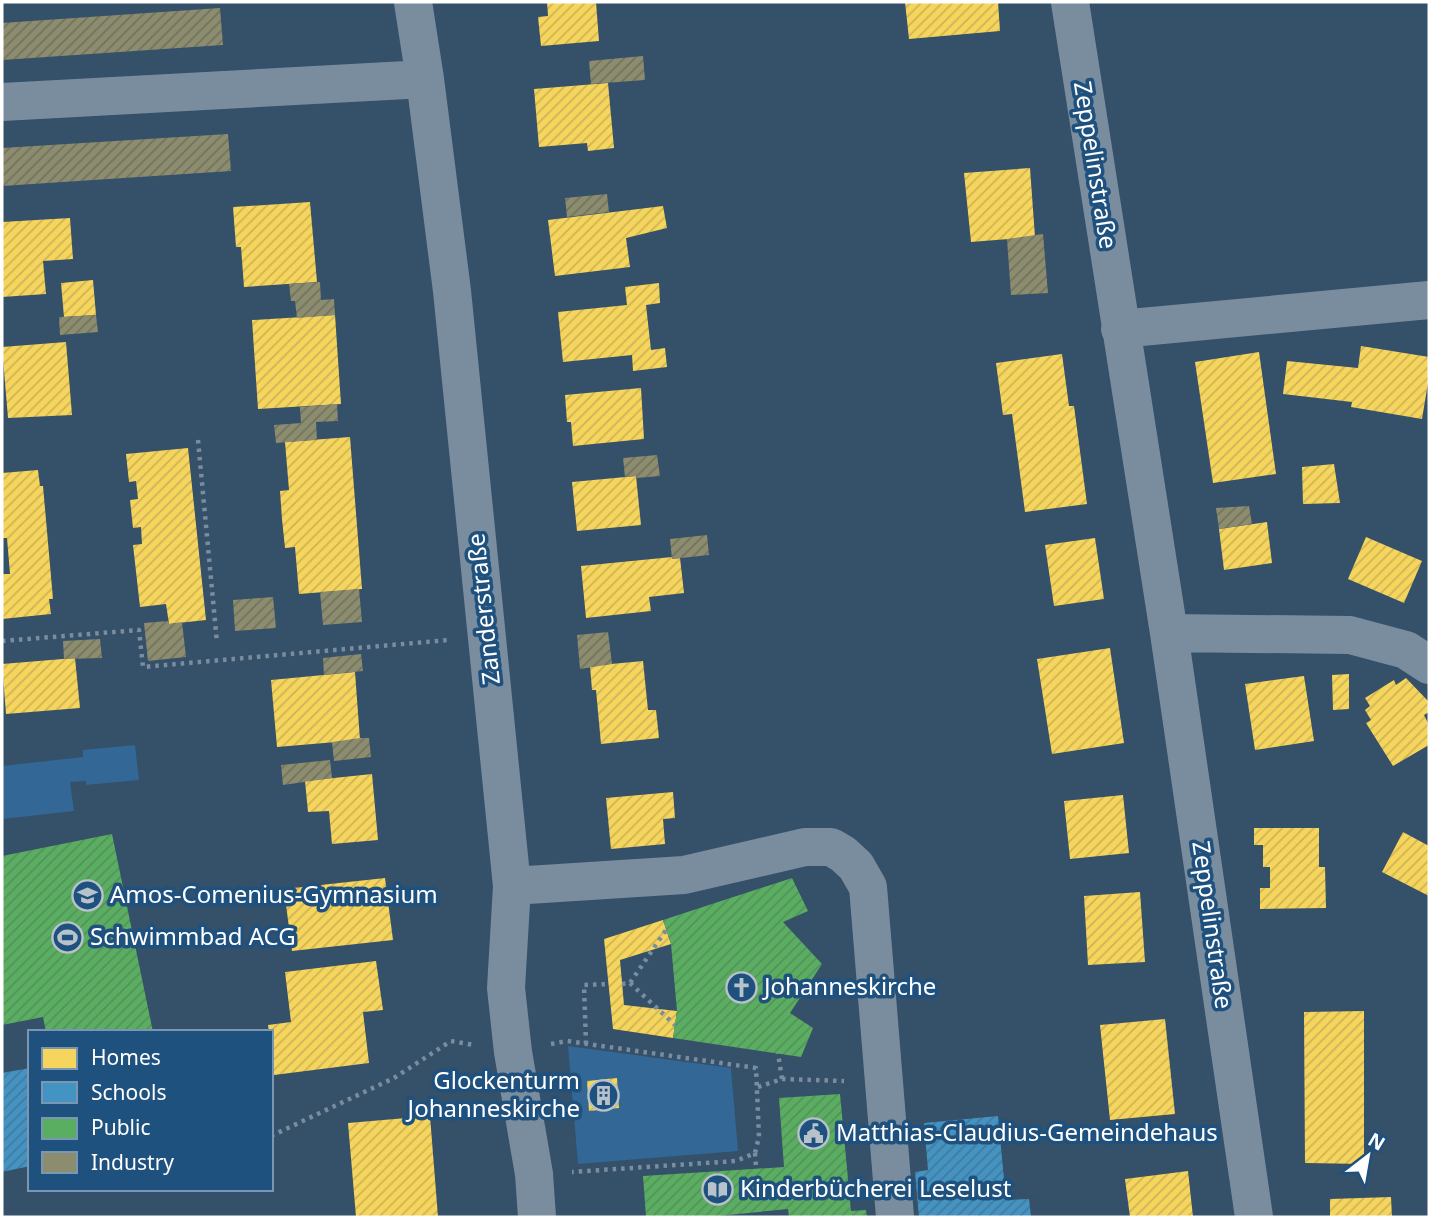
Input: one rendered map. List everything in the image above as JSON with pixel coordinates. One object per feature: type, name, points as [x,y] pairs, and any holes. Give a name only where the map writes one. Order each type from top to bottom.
[{"type":"street","name":"Zanderstraße","points":[[413,2],[452,291],[488,637],[512,886],[506,988],[513,1052],[534,1174],[537,1217]]},
{"type":"street","name":"Zeppelinstraße","points":[[1070,2],[1169,633],[1254,1217]]},
{"type":"street","points":[[2,102],[425,79]]},
{"type":"street","points":[[1120,329],[1429,300]]},
{"type":"street","points":[[1169,633],[1350,635],[1406,650],[1429,665]]},
{"type":"street","points":[[512,886],[684,875],[805,847],[831,848],[843,854],[856,866],[868,887],[895,1217]]},
{"type":"path","points":[[198,440],[217,643]]},
{"type":"path","points":[[2,641],[139,630],[143,667],[488,637]]},
{"type":"path","points":[[622,984],[630,983],[666,930]]},
{"type":"path","points":[[630,983],[675,1025]]},
{"type":"path","points":[[586,1044],[584,985],[608,984]]},
{"type":"path","points":[[273,1135],[394,1078],[451,1041],[513,1052],[567,1041],[756,1068],[759,1137],[755,1153],[756,1167]]},
{"type":"path","points":[[778,1053],[782,1079]]},
{"type":"path","points":[[758,1087],[782,1079],[884,1083]]},
{"type":"path","points":[[534,1174],[736,1161],[755,1153]]},
{"type":"shaded area","points":[[135,745],[139,780],[86,785],[86,781],[70,782],[74,811],[2,819],[2,766],[83,757],[83,750]]},
{"type":"shaded area","points":[[568,1046],[731,1068],[738,1151],[578,1164]]},
{"type":"building: Homes","points":[[547,2],[596,2],[599,41],[541,46],[538,17],[548,16]]},
{"type":"building: Homes","points":[[905,2],[998,2],[1000,31],[909,39]]},
{"type":"building: Homes","points":[[608,83],[614,148],[588,151],[587,143],[539,147],[534,89]]},
{"type":"building: Homes","points":[[1030,168],[1035,237],[971,242],[964,173]]},
{"type":"building: Homes","points":[[310,202],[317,282],[244,287],[241,247],[236,247],[233,207]]},
{"type":"building: Homes","points":[[663,206],[667,228],[626,238],[630,267],[555,276],[548,220]]},
{"type":"building: Homes","points":[[70,218],[73,259],[43,261],[46,294],[2,297],[2,222]]},
{"type":"building: Homes","points":[[93,280],[96,315],[64,317],[61,283]]},
{"type":"building: Homes","points":[[659,283],[660,303],[646,305],[651,350],[665,348],[667,367],[633,371],[632,355],[563,362],[558,312],[627,305],[625,287]]},
{"type":"building: Homes","points":[[335,315],[341,404],[258,409],[252,320]]},
{"type":"building: Homes","points":[[66,342],[72,415],[8,418],[2,347]]},
{"type":"building: Homes","points":[[1361,346],[1429,357],[1429,377],[1422,419],[1351,407],[1352,402],[1283,394],[1287,361],[1358,368]]},
{"type":"building: Homes","points":[[1259,352],[1276,474],[1213,483],[1195,362]]},
{"type":"building: Homes","points":[[1062,354],[1069,406],[1074,406],[1087,504],[1025,512],[1012,414],[1003,415],[996,363]]},
{"type":"building: Homes","points":[[641,388],[644,439],[573,446],[571,422],[567,422],[565,395]]},
{"type":"building: Homes","points":[[350,437],[362,589],[299,594],[295,547],[285,548],[282,519],[280,491],[289,490],[285,442]]},
{"type":"building: Homes","points":[[188,448],[206,620],[169,624],[166,604],[140,607],[133,545],[142,544],[141,527],[133,528],[130,500],[138,499],[136,481],[129,482],[126,454]]},
{"type":"building: Homes","points":[[1334,464],[1340,503],[1303,504],[1302,467]]},
{"type":"building: Homes","points":[[38,470],[40,486],[43,486],[53,599],[49,599],[51,614],[2,619],[2,574],[10,574],[7,538],[2,538],[2,473]]},
{"type":"building: Homes","points":[[636,476],[641,525],[577,531],[572,482]]},
{"type":"building: Homes","points":[[1267,522],[1272,563],[1224,570],[1219,529]]},
{"type":"building: Homes","points":[[1366,537],[1422,561],[1404,603],[1348,579]]},
{"type":"building: Homes","points":[[1095,538],[1104,599],[1054,606],[1045,545]]},
{"type":"building: Homes","points":[[680,558],[684,593],[649,597],[651,611],[586,618],[581,566]]},
{"type":"building: Homes","points":[[1110,648],[1124,743],[1052,754],[1037,659]]},
{"type":"building: Homes","points":[[75,658],[80,708],[6,714],[2,664]]},
{"type":"building: Homes","points":[[643,661],[648,710],[656,710],[659,738],[601,744],[596,690],[592,690],[590,666]]},
{"type":"building: Homes","points":[[355,672],[360,740],[277,747],[271,680]]},
{"type":"building: Homes","points":[[1349,674],[1349,709],[1333,710],[1332,675]]},
{"type":"building: Homes","points":[[1304,676],[1314,741],[1255,750],[1245,684]]},
{"type":"building: Homes","points":[[1406,678],[1429,702],[1429,712],[1424,715],[1429,725],[1429,745],[1393,766],[1366,723],[1371,720],[1365,710],[1370,706],[1365,698],[1394,680],[1396,685]]},
{"type":"building: Homes","points":[[372,774],[378,840],[332,844],[329,811],[308,812],[305,781]]},
{"type":"building: Homes","points":[[673,792],[675,818],[663,819],[665,844],[611,849],[606,798]]},
{"type":"building: Homes","points":[[1123,795],[1129,853],[1070,859],[1064,801]]},
{"type":"building: Homes","points":[[1254,828],[1319,828],[1319,867],[1325,867],[1326,908],[1260,909],[1260,888],[1270,888],[1270,867],[1263,867],[1263,845],[1254,845]]},
{"type":"building: Homes","points":[[1403,832],[1429,846],[1429,896],[1382,872]]},
{"type":"building: Homes","points":[[385,878],[393,940],[292,951],[284,889]]},
{"type":"building: Homes","points":[[1140,892],[1145,962],[1088,965],[1084,896]]},
{"type":"building: Homes","points":[[663,920],[671,944],[620,960],[624,1005],[677,1011],[673,1038],[613,1029],[604,939]]},
{"type":"building: Homes","points":[[376,961],[383,1010],[363,1012],[369,1063],[274,1075],[273,1030],[269,1030],[268,1025],[291,1022],[285,972]]},
{"type":"building: Homes","points":[[1364,1011],[1364,1164],[1305,1163],[1304,1012]]},
{"type":"building: Homes","points":[[1165,1019],[1175,1114],[1110,1120],[1100,1025]]},
{"type":"building: Homes","name":"Glockenturm Johanneskirche","points":[[617,1078],[619,1108],[589,1111],[587,1081]]},
{"type":"building: Homes","points":[[430,1116],[438,1217],[356,1217],[348,1123]]},
{"type":"building: Homes","points":[[1188,1171],[1193,1217],[1130,1217],[1125,1179]]},
{"type":"building: Homes","points":[[1391,1197],[1392,1217],[1330,1217],[1330,1199]]},
{"type":"building: Schools","points":[[28,1068],[28,1166],[2,1172],[2,1073]]},
{"type":"building: Schools","points":[[998,1116],[1006,1200],[1029,1199],[1031,1217],[919,1217],[915,1172],[928,1170],[924,1123]]},
{"type":"building: Public","name":"Schwimmbad ACG","points":[[112,834],[153,1030],[46,1030],[43,1017],[2,1025],[2,856]]},
{"type":"building: Public","name":"Johanneskirche","points":[[792,878],[808,911],[783,922],[822,964],[790,1013],[813,1028],[801,1057],[673,1038],[677,1011],[671,944],[663,920]]},
{"type":"building: Public","name":"Matthias-Claudius-Gemeindehaus","points":[[840,1094],[851,1211],[866,1210],[867,1217],[789,1217],[788,1209],[708,1217],[646,1217],[643,1176],[784,1167],[779,1098]]},
{"type":"building: Industry","points":[[220,8],[223,45],[2,60],[2,23]]},
{"type":"building: Industry","points":[[643,56],[645,80],[591,84],[589,61]]},
{"type":"building: Industry","points":[[228,134],[231,171],[2,186],[2,148]]},
{"type":"building: Industry","points":[[607,194],[609,212],[567,217],[565,198]]},
{"type":"building: Industry","points":[[1043,234],[1048,293],[1011,295],[1007,239]]},
{"type":"building: Industry","points":[[320,282],[321,300],[334,299],[335,315],[297,318],[289,284]]},
{"type":"building: Industry","points":[[96,315],[98,332],[60,335],[59,317]]},
{"type":"building: Industry","points":[[337,404],[338,421],[316,422],[317,440],[276,443],[274,425],[301,423],[300,407]]},
{"type":"building: Industry","points":[[657,455],[660,476],[625,477],[623,458]]},
{"type":"building: Industry","points":[[1249,506],[1252,524],[1219,529],[1216,508]]},
{"type":"building: Industry","points":[[707,535],[709,555],[672,559],[670,539]]},
{"type":"building: Industry","points":[[359,589],[362,622],[323,625],[320,592]]},
{"type":"building: Industry","points":[[273,597],[276,628],[235,631],[233,600]]},
{"type":"building: Industry","points":[[168,621],[169,624],[182,622],[186,657],[148,661],[144,623]]},
{"type":"building: Industry","points":[[608,632],[612,664],[580,669],[577,635]]},
{"type":"building: Industry","points":[[100,639],[102,658],[64,659],[63,641]]},
{"type":"building: Industry","points":[[361,654],[363,671],[324,675],[323,658]]},
{"type":"building: Industry","points":[[369,738],[371,757],[334,761],[332,742]]},
{"type":"building: Industry","points":[[330,760],[332,778],[283,785],[281,765]]},
{"type":"place","name":"Amos-Comenius-Gymnasium","points":[[87,895]]},
{"type":"place","name":"Schwimmbad ACG","points":[[67,937]]},
{"type":"place","name":"Johanneskirche","points":[[741,987]]},
{"type":"place","name":"Glockenturm Johanneskirche","points":[[603,1095]]},
{"type":"place","name":"Matthias-Claudius-Gemeindehaus","points":[[813,1133]]},
{"type":"place","name":"Kinderbücherei Leselust","points":[[717,1189]]}]
